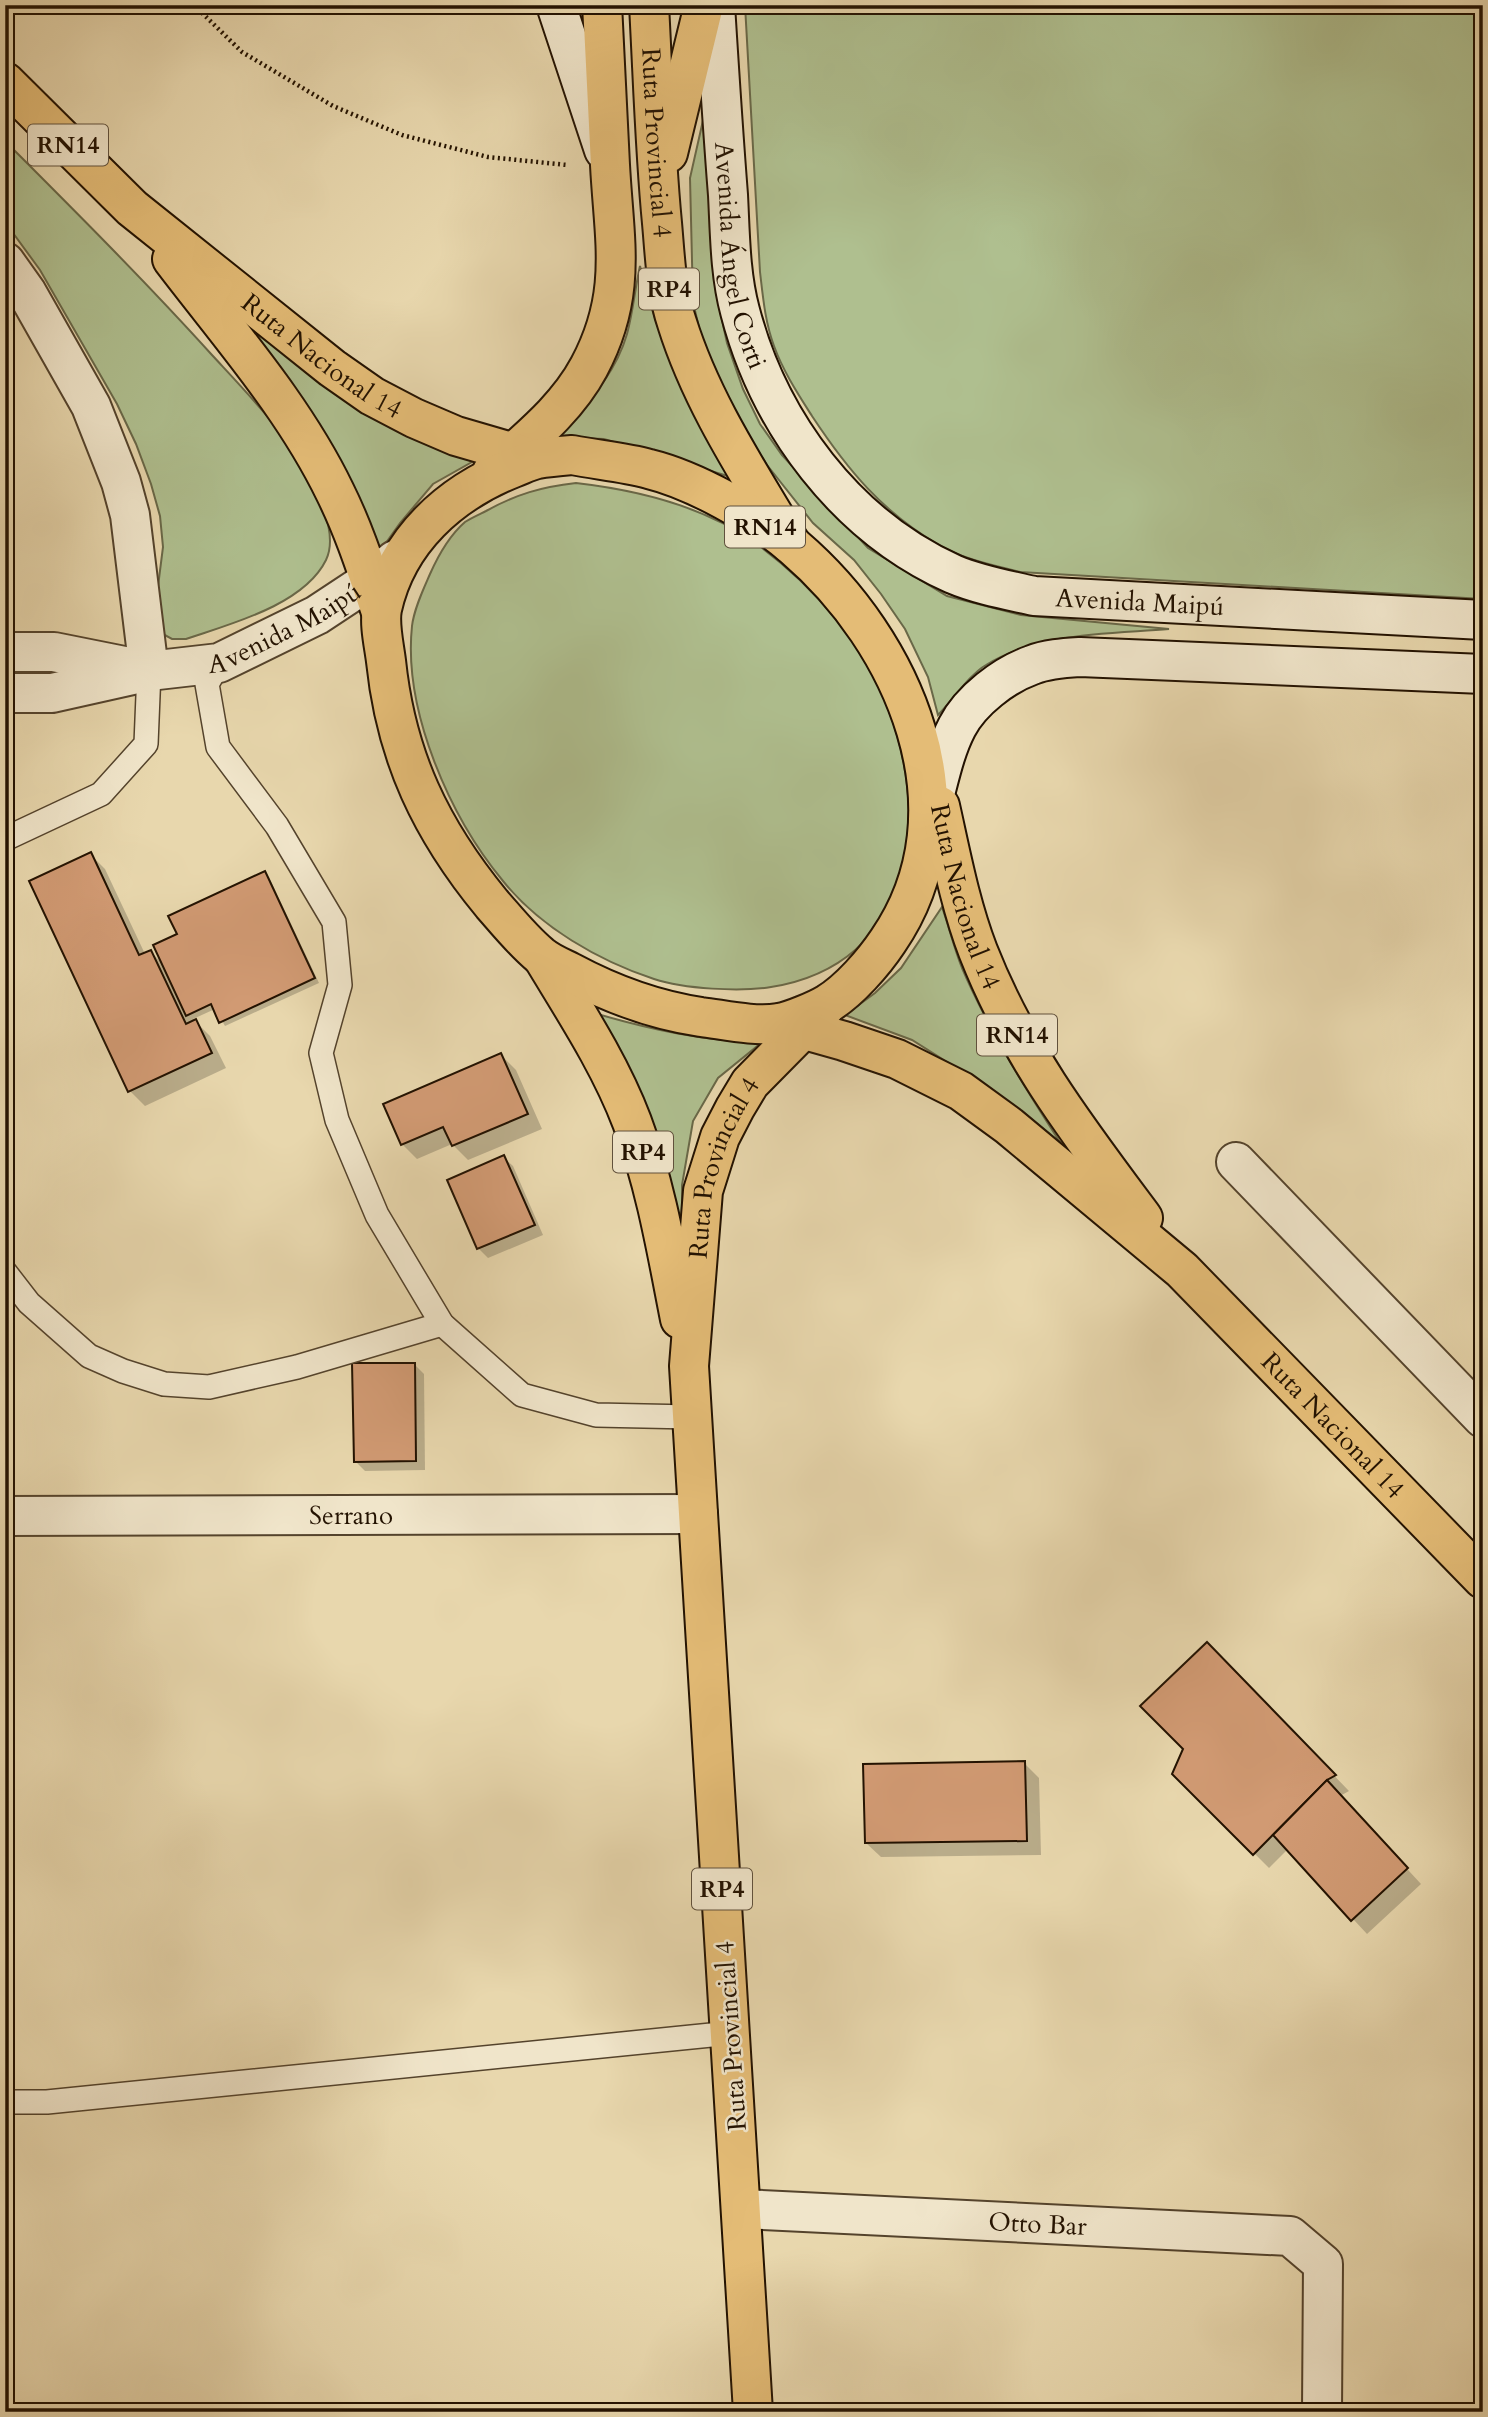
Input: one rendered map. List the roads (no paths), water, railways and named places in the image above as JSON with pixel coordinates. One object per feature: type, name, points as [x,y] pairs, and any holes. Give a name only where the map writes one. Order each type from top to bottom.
[{"type":"main road","name":"Ruta Provincial 4","points":[[524,456],[589,367],[607,324],[616,288],[617,247],[610,169],[602,5]]},
{"type":"main road","name":"Ruta Provincial 4","points":[[649,5],[659,192],[667,276],[676,320],[691,365],[714,414],[792,544]]},
{"type":"main road","points":[[659,192],[704,5]]},
{"type":"main road","name":"Ruta Nacional 14","points":[[5,82],[132,208],[332,368],[372,396],[414,418],[456,436],[524,456]]},
{"type":"main road","name":"Ruta Nacional 14","points":[[132,208],[284,407],[335,491],[376,596]]},
{"type":"main road","name":"RN14","points":[[572,455],[650,469],[726,500],[792,544],[844,597],[876,642],[906,704],[930,791],[924,856],[915,890],[902,921],[863,972],[804,1018],[739,1022],[680,1014],[610,993],[543,958],[479,887],[449,846],[423,801],[399,734],[389,687],[376,596],[405,552],[440,509],[482,480],[524,456],[572,455]]},
{"type":"main road","name":"Ruta Nacional 14","points":[[930,791],[977,949],[1031,1062],[1069,1119],[1182,1270]]},
{"type":"main road","name":"Ruta Provincial 4","points":[[543,958],[615,1081],[632,1121],[648,1167],[658,1208],[689,1366],[753,2412]]},
{"type":"main road","name":"Ruta Provincial 4","points":[[689,1366],[703,1191],[720,1138],[750,1083],[804,1018]]},
{"type":"main road","name":"Ruta Nacional 14","points":[[804,1018],[961,1091],[1009,1126],[1182,1270],[1483,1579]]},
{"type":"street","name":"RP4","points":[[556,5],[610,169]]},
{"type":"street","name":"Avenida Ángel Corti","points":[[715,5],[732,257],[739,309],[755,361],[772,399],[811,460],[830,483]]},
{"type":"street","points":[[5,262],[27,293],[92,406],[121,482],[130,516],[149,671]]},
{"type":"street","name":"Avenida Maipú","points":[[830,483],[891,539],[954,574],[993,588],[1034,596],[1483,620]]},
{"type":"street","name":"Avenida Maipú","points":[[5,652],[54,652],[149,671],[219,663],[317,615],[376,596]]},
{"type":"street","points":[[930,791],[958,725],[973,706],[1011,675],[1031,665],[1056,659],[1080,657],[1483,674]]},
{"type":"street","name":"Avenida Maipú","points":[[5,693],[52,693],[149,671]]},
{"type":"street","points":[[1236,1162],[1483,1418]]},
{"type":"street","name":"Serrano","points":[[5,1516],[698,1514]]},
{"type":"street","name":"Otto Bar","points":[[742,2209],[1290,2236],[1323,2264],[1322,2412]]},
{"type":"lane","points":[[219,663],[207,684],[218,747],[278,826],[334,922],[340,985],[320,1053],[337,1119],[377,1215],[442,1324],[522,1395],[596,1415],[692,1417]]},
{"type":"lane","points":[[5,839],[101,794],[146,744],[149,671]]},
{"type":"lane","points":[[5,1272],[29,1303],[89,1356],[123,1371],[164,1384],[209,1387],[297,1367],[442,1324]]},
{"type":"lane","points":[[5,2102],[47,2102],[730,2033]]}]
